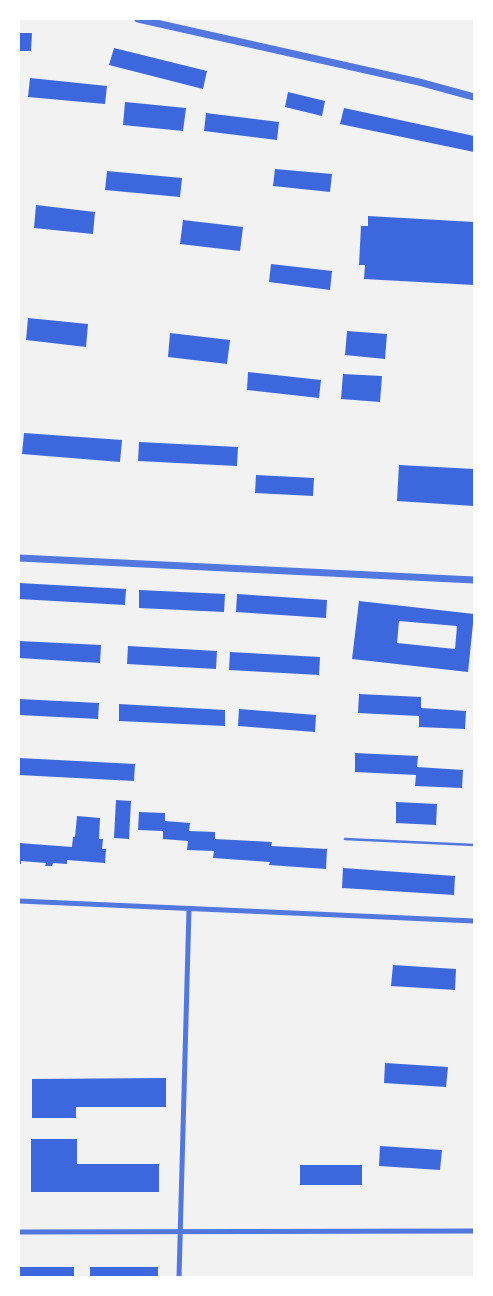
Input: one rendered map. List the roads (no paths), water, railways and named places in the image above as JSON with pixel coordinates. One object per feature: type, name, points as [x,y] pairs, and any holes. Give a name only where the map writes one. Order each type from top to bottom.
[{"type":"street","points":[[138,19],[409,80],[474,97]]},
{"type":"street","points":[[19,558],[474,580]]},
{"type":"street","points":[[19,901],[474,921]]},
{"type":"street","points":[[179,1277],[189,909]]},
{"type":"street","points":[[19,1232],[474,1231]]},
{"type":"lane","points":[[345,839],[474,845]]}]
